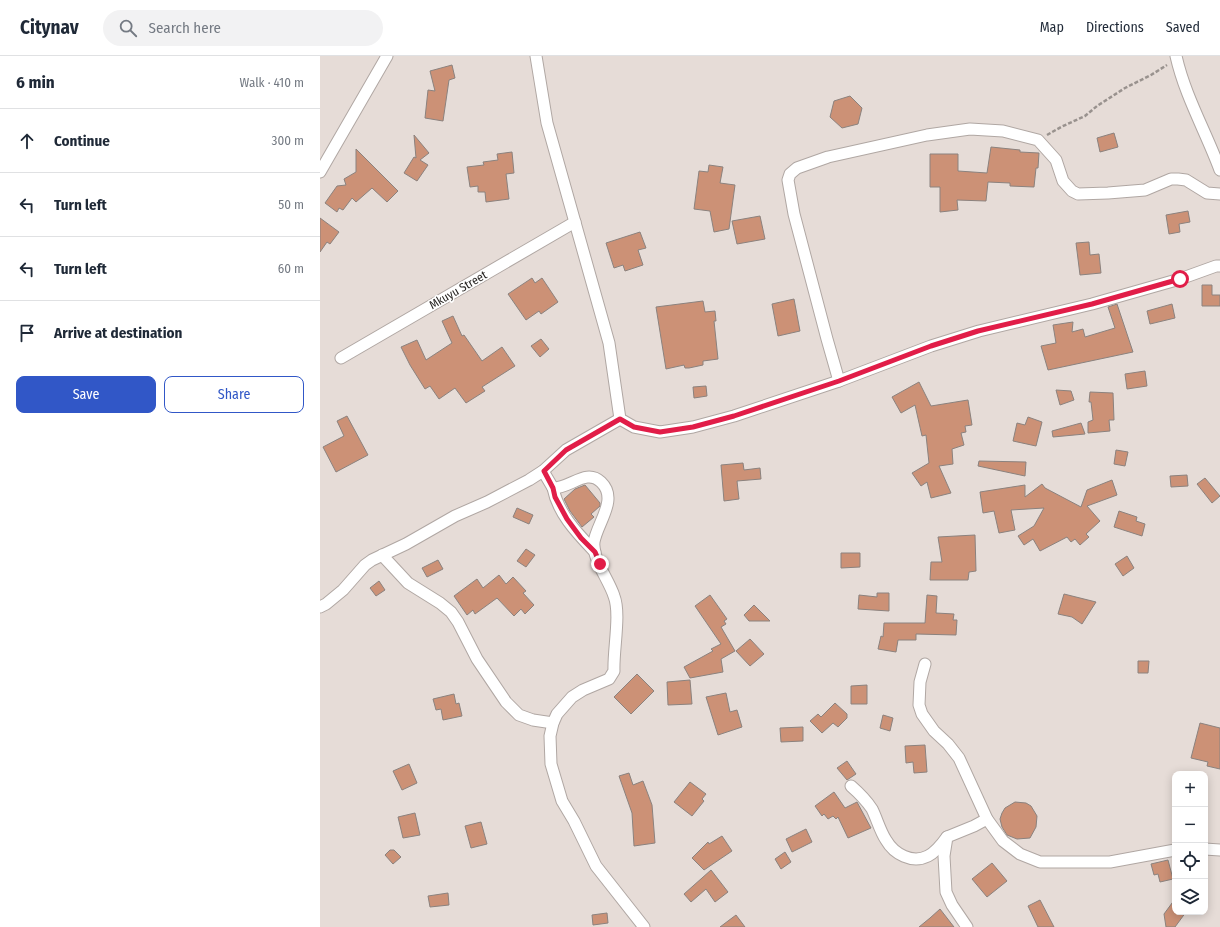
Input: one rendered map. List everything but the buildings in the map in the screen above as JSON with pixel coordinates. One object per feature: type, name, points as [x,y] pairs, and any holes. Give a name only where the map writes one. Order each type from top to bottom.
[{"type":"street","points":[[320,172],[387,56]]},
{"type":"street","points":[[536,56],[548,123],[609,343],[620,419]]},
{"type":"street","points":[[1176,56],[1180,74],[1188,95],[1212,148],[1220,170]]},
{"type":"street","points":[[839,381],[794,214],[788,180],[790,174],[797,168],[828,157],[927,135],[970,129],[1003,131],[1038,140],[1056,160],[1063,182],[1072,191],[1078,194],[1145,190],[1171,179],[1178,179],[1186,180],[1207,193],[1220,194]]},
{"type":"street","name":"Mkuyu Street","points":[[341,358],[575,222]]},
{"type":"street","points":[[620,419],[634,427],[660,432],[693,427],[734,416],[839,381],[931,346],[978,331],[1092,304],[1180,279],[1219,264]]},
{"type":"street","points":[[320,607],[343,590],[365,565],[455,516],[512,489],[544,471],[566,450],[620,419]]},
{"type":"street","points":[[544,471],[553,488],[555,497],[567,519],[581,538],[595,552]]},
{"type":"street","points":[[553,488],[560,488],[586,476],[593,477],[605,487],[608,496],[607,504],[594,542],[595,552],[615,596],[617,608],[614,672],[609,679],[583,690],[572,697],[557,714],[550,736],[551,764],[562,801],[574,821],[596,866],[644,927]]},
{"type":"street","points":[[382,555],[408,583],[440,603],[450,612],[458,622],[477,659],[506,702],[519,715],[533,720],[553,723]]},
{"type":"street","points":[[925,664],[920,682],[919,705],[922,714],[934,731],[948,744],[959,758],[987,819],[1003,841],[1020,854],[1040,862],[1110,862],[1172,851]]},
{"type":"street","points":[[851,786],[864,798],[872,810],[886,841],[895,852],[907,858],[916,859],[927,856],[938,848],[947,837],[987,819]]},
{"type":"street","points":[[947,837],[944,856],[946,892],[952,906],[967,927]]},
{"type":"street","points":[[1208,849],[1220,850]]},
{"type":"path","points":[[1038,140],[1085,116],[1097,106],[1125,88],[1151,75],[1168,64]]},
{"type":"route","points":[[600,564],[595,552],[581,538],[567,519],[555,497],[553,488],[544,471],[566,450],[620,419],[634,427],[660,432],[693,427],[734,416],[839,381],[931,346],[978,331],[1092,304],[1180,279]]}]
